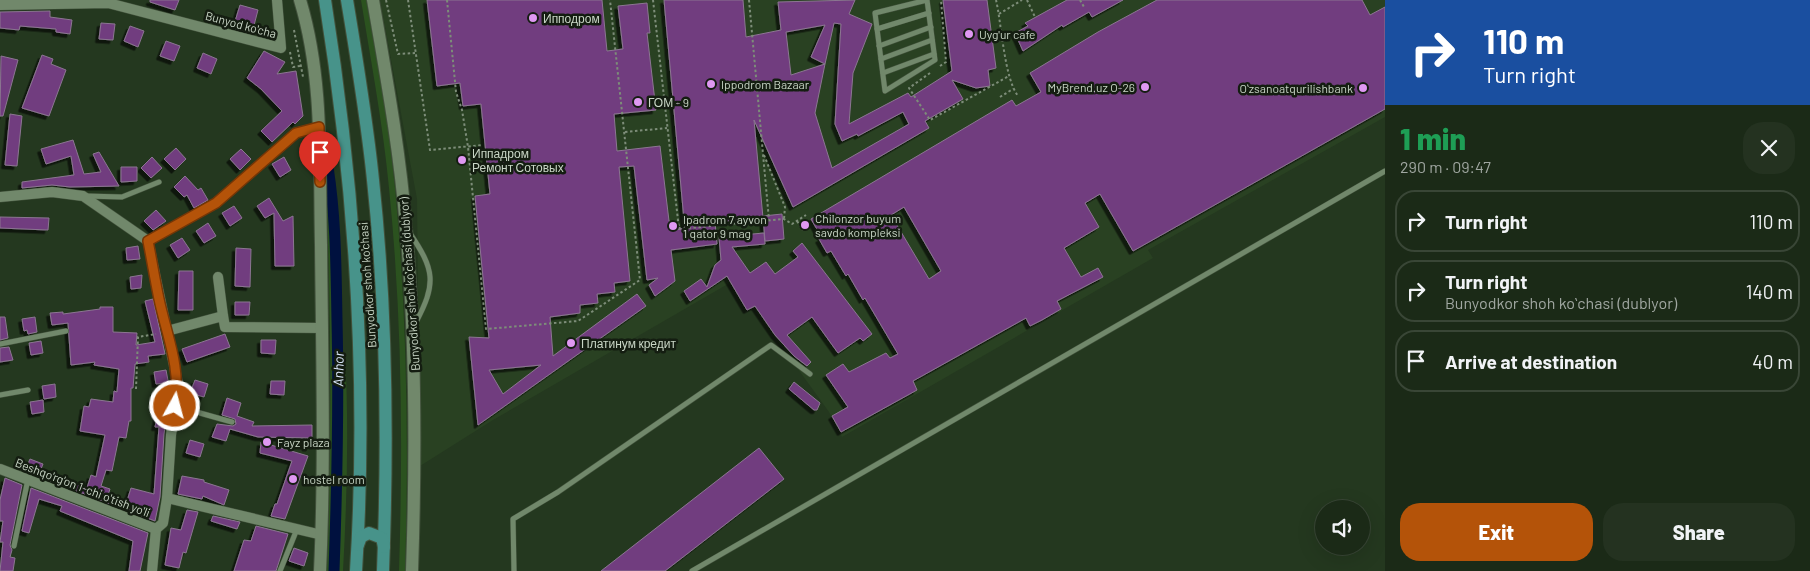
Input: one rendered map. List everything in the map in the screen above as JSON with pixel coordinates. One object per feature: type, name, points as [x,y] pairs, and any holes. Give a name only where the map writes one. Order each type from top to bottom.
[{"type":"main road","name":"Bunyodkor shoh ko'chasi","points":[[325,0],[341,100],[355,265],[360,430],[356,571]]},
{"type":"main road","name":"Bunyodkor shoh ko'chasi","points":[[347,0],[363,97],[380,265],[386,404],[383,571]]},
{"type":"main road","points":[[358,545],[361,537],[369,533],[378,535],[384,547]]},
{"type":"street","name":"Bunyod ko'cha","points":[[0,6],[108,2],[281,48],[277,0]]},
{"type":"street","points":[[300,0],[305,17],[319,103],[322,328],[322,535],[320,571]]},
{"type":"street","name":"Bunyodkor shoh koʻchasi (dublyor)","points":[[373,0],[388,88],[406,228],[413,329],[415,404],[412,571]]},
{"type":"street","points":[[148,241],[216,203],[296,133],[319,127]]},
{"type":"street","points":[[0,197],[52,192],[83,196],[148,241],[178,384],[167,498],[163,523],[156,529],[152,571]]},
{"type":"street","points":[[218,277],[225,327],[322,328]]},
{"type":"street","points":[[167,332],[223,316]]},
{"type":"street","name":"Beshqo'rg'on 1-chi o'tish yo'li","points":[[0,469],[156,529]]},
{"type":"street","points":[[167,498],[322,535]]},
{"type":"lane","points":[[927,0],[935,60],[885,91],[875,13],[927,0]]},
{"type":"lane","points":[[877,29],[929,13]]},
{"type":"lane","points":[[879,46],[931,27]]},
{"type":"lane","points":[[881,59],[932,40]]},
{"type":"lane","points":[[883,73],[934,54]]},
{"type":"lane","points":[[692,571],[1385,171]]},
{"type":"lane","points":[[83,196],[122,197],[159,182]]},
{"type":"lane","points":[[406,228],[427,260],[432,280],[428,299],[413,329]]},
{"type":"lane","points":[[0,344],[66,331]]},
{"type":"lane","points":[[514,571],[512,519],[558,492],[771,346],[810,374]]},
{"type":"lane","points":[[0,395],[28,390]]},
{"type":"lane","points":[[175,406],[232,422]]},
{"type":"lane","points":[[14,546],[28,479]]},
{"type":"lane","points":[[280,571],[297,529]]},
{"type":"path","points":[[386,0],[398,54],[416,53]]},
{"type":"path","points":[[408,0],[430,150],[483,145]]},
{"type":"path","points":[[447,0],[456,92],[462,110],[468,147],[486,329],[578,322],[640,280],[610,0]]},
{"type":"path","points":[[653,0],[679,229],[784,219],[792,224],[806,215]]},
{"type":"path","points":[[748,0],[769,220]]},
{"type":"path","points":[[938,67],[946,62],[941,0]]},
{"type":"path","points":[[996,0],[1009,76],[1012,89],[1018,96]]},
{"type":"path","points":[[999,14],[1022,0]]},
{"type":"path","points":[[1027,0],[1035,18]]},
{"type":"path","points":[[1080,0],[1084,7]]},
{"type":"path","points":[[293,67],[300,66],[294,30]]},
{"type":"path","points":[[931,72],[909,88],[930,120],[1009,76]]},
{"type":"path","points":[[1000,97],[1012,89]]},
{"type":"path","points":[[625,132],[667,128]]},
{"type":"path","points":[[762,152],[785,207],[784,219]]},
{"type":"path","points":[[797,221],[803,230]]},
{"type":"path","points":[[136,389],[138,337],[167,332]]},
{"type":"shaded area","points":[[361,0],[366,0],[382,94],[392,164],[399,236],[406,379],[405,571],[399,571],[401,475],[397,284],[389,188],[377,94]]},
{"type":"shaded area","name":"Chilonzor buyum savdo kompleksi","points":[[380,0],[1385,0],[1385,117],[1148,250],[1153,258],[842,437],[829,412],[756,311],[754,300],[740,277],[493,420],[420,466],[417,199]]},
{"type":"shaded area","points":[[328,181],[333,228],[337,350],[345,354],[347,462],[343,571],[327,571],[330,426],[330,328],[326,183]]},
{"type":"building","points":[[150,0],[179,0],[175,10],[150,2]]},
{"type":"building","points":[[427,0],[602,0],[607,51],[623,49],[618,6],[647,3],[650,33],[647,33],[656,110],[614,114],[617,151],[660,146],[669,221],[685,231],[664,0],[743,0],[746,37],[781,30],[778,2],[855,0],[849,14],[872,24],[853,73],[849,124],[908,93],[911,97],[952,71],[943,0],[987,0],[996,68],[988,70],[990,86],[976,88],[952,80],[963,99],[925,121],[929,128],[793,207],[754,120],[763,218],[715,222],[717,244],[671,250],[675,281],[655,296],[649,285],[658,278],[647,280],[634,166],[619,167],[630,281],[614,283],[615,292],[597,294],[598,303],[580,305],[580,313],[550,317],[553,356],[637,294],[646,306],[478,425],[469,337],[489,338],[475,196],[490,194],[481,104],[463,106],[460,83],[437,86]],"holes":[[[834,23],[841,24],[835,124],[842,141],[857,134],[858,136],[903,112],[909,124],[832,168],[815,113]],[[825,25],[811,57],[825,64],[791,75],[786,32]],[[541,365],[503,394],[489,370]]]},
{"type":"building","points":[[1067,0],[1123,0],[1092,17],[1089,12],[1063,27],[1062,25],[1023,51],[1015,33],[1028,26],[1025,23]]},
{"type":"building","points":[[1157,0],[1362,0],[1370,15],[1385,7],[1385,109],[1133,251],[1100,194],[1085,203],[1099,227],[1064,248],[1081,277],[1098,268],[1103,277],[1057,301],[1061,309],[1042,320],[1030,326],[1026,318],[913,381],[917,390],[841,432],[832,416],[848,407],[826,375],[843,364],[849,372],[886,353],[890,358],[898,354],[865,298],[863,300],[848,274],[846,276],[831,251],[827,253],[819,239],[822,238],[811,219],[1012,100],[1016,106],[1041,92],[1030,73],[1098,32]],"holes":[[[904,207],[941,271],[929,279],[891,215]]]},
{"type":"building","points":[[240,5],[258,10],[252,33],[233,28]]},
{"type":"building","points":[[50,11],[50,17],[72,20],[70,34],[56,32],[56,29],[20,26],[19,30],[0,28],[0,12]]},
{"type":"building","points":[[101,23],[115,24],[113,40],[99,39]]},
{"type":"building","points":[[130,26],[144,31],[138,47],[124,41]]},
{"type":"building","points":[[166,41],[180,46],[174,61],[160,56]]},
{"type":"building","points":[[264,51],[285,62],[277,74],[296,71],[303,116],[295,124],[293,122],[272,142],[261,131],[282,111],[261,89],[247,78]]},
{"type":"building","points":[[203,53],[217,59],[211,74],[197,68]]},
{"type":"building","points":[[42,55],[53,59],[51,64],[66,70],[49,116],[22,108]]},
{"type":"building","points":[[1,56],[18,60],[3,116],[0,116]]},
{"type":"building","points":[[10,114],[22,116],[17,166],[5,165]]},
{"type":"building","points":[[73,140],[84,174],[101,172],[93,154],[99,152],[119,186],[70,187],[52,185],[22,188],[22,182],[74,175],[71,156],[46,164],[41,149]]},
{"type":"building","points":[[176,148],[186,159],[175,170],[164,159]]},
{"type":"building","points":[[241,149],[251,159],[240,170],[230,159]]},
{"type":"building","points":[[152,157],[162,168],[151,178],[141,168]]},
{"type":"building","points":[[284,157],[291,170],[280,177],[272,164]]},
{"type":"building","points":[[121,167],[137,167],[137,181],[121,182]]},
{"type":"building","points":[[185,176],[198,190],[201,188],[208,200],[194,208],[187,195],[184,197],[174,187]]},
{"type":"building","points":[[269,198],[283,221],[293,216],[294,266],[275,266],[274,213],[265,218],[257,206]]},
{"type":"building","points":[[234,206],[242,218],[230,226],[222,213]]},
{"type":"building","points":[[156,210],[166,221],[153,230],[144,221]]},
{"type":"building","points":[[782,214],[784,239],[765,241],[763,216]]},
{"type":"building","points":[[0,217],[49,218],[48,230],[0,228]]},
{"type":"building","points":[[208,223],[216,236],[204,243],[196,231]]},
{"type":"building","points":[[764,233],[765,244],[732,247],[750,273],[766,262],[775,274],[798,257],[793,251],[802,243],[872,334],[863,341],[860,338],[838,353],[812,317],[787,335],[811,362],[807,366],[794,356],[775,335],[755,306],[747,310],[727,276],[690,301],[684,291],[701,279],[707,287],[715,265],[721,260],[719,237]]},
{"type":"building","points":[[182,238],[190,250],[178,258],[170,245]]},
{"type":"building","points":[[138,246],[140,259],[127,260],[126,248]]},
{"type":"building","points":[[236,248],[251,249],[250,287],[235,286]]},
{"type":"building","points":[[179,271],[193,271],[193,310],[178,310]]},
{"type":"building","points":[[142,275],[141,288],[131,289],[130,277]]},
{"type":"building","points":[[153,299],[165,354],[148,356],[149,362],[135,364],[133,388],[131,388],[131,421],[129,421],[126,438],[119,437],[112,471],[106,470],[101,486],[110,489],[108,495],[127,501],[131,488],[154,494],[159,427],[155,427],[164,383],[156,384],[154,372],[166,370],[170,391],[164,434],[160,497],[155,521],[25,471],[30,459],[43,464],[41,469],[87,488],[91,475],[96,477],[105,435],[80,431],[84,406],[89,407],[91,399],[113,402],[114,391],[117,392],[119,369],[94,365],[95,362],[71,365],[68,323],[52,325],[50,313],[63,312],[63,314],[100,309],[100,307],[113,307],[113,332],[137,333],[136,345],[155,342],[145,301]]},
{"type":"building","points":[[235,302],[250,302],[249,315],[235,315]]},
{"type":"building","points":[[0,317],[5,317],[8,338],[0,340]]},
{"type":"building","points":[[35,317],[37,332],[28,334],[27,330],[24,331],[22,319]]},
{"type":"building","points":[[225,334],[230,347],[187,362],[182,349]]},
{"type":"building","points":[[261,340],[276,340],[275,354],[261,353]]},
{"type":"building","points":[[41,341],[43,353],[31,355],[29,343]]},
{"type":"building","points":[[9,347],[13,360],[0,362],[0,348]]},
{"type":"building","points":[[195,380],[208,384],[204,397],[190,393]]},
{"type":"building","points":[[271,381],[285,381],[284,395],[270,394]]},
{"type":"building","points":[[794,382],[820,403],[817,410],[814,410],[789,389]]},
{"type":"building","points":[[55,384],[56,397],[44,399],[42,386]]},
{"type":"building","points":[[227,398],[241,403],[237,416],[254,422],[252,426],[312,425],[312,438],[258,437],[230,429],[226,441],[212,437],[217,424],[233,426],[236,424],[235,419],[222,415]]},
{"type":"building","points":[[43,400],[44,412],[32,414],[30,402]]},
{"type":"building","points":[[190,440],[204,444],[200,457],[186,453]]},
{"type":"building","points":[[261,442],[308,456],[285,519],[271,516],[292,461],[260,453]]},
{"type":"building","points":[[759,448],[784,479],[665,571],[601,571]]},
{"type":"building","points":[[182,476],[204,480],[204,482],[229,490],[224,505],[203,496],[202,499],[178,494]]},
{"type":"building","points":[[5,478],[22,485],[10,545],[12,550],[10,557],[15,558],[13,571],[0,571],[3,542],[0,542],[3,521],[0,521],[0,500]]},
{"type":"building","points":[[31,488],[148,533],[140,571],[129,571],[133,541],[60,511],[62,506],[39,499],[29,533],[22,531]]},
{"type":"building","points":[[187,510],[198,512],[186,553],[183,552],[179,568],[165,565],[171,528],[181,530]]},
{"type":"building","points":[[213,516],[240,522],[237,529],[211,521]]},
{"type":"building","points":[[256,526],[288,534],[276,571],[234,571],[244,540],[251,541]]},
{"type":"building","points":[[294,548],[308,553],[304,566],[289,561]]},
{"type":"waterway","name":"Anhor","points":[[328,167],[333,205],[338,351],[334,571]]},
{"type":"place","name":"Ипподром","points":[[533,18]]},
{"type":"place","name":"Uyg'ur cafe","points":[[969,34]]},
{"type":"place","name":"Ippodrom Bazaar","points":[[711,84]]},
{"type":"place","name":"MyBrend.uz O-26","points":[[1145,87]]},
{"type":"place","name":"Oʻzsanoatqurilishbank","points":[[1363,88]]},
{"type":"place","name":"ГОМ - 9","points":[[638,102]]},
{"type":"place","name":"Иппадром Ремонт Сотовых","points":[[462,160]]},
{"type":"place","name":"Chilonzor buyum savdo kompleksi","points":[[805,225]]},
{"type":"place","name":"Ipadrom 7 ayvon 1 qator 9 mag","points":[[673,226]]},
{"type":"place","name":"Платинум кредит","points":[[571,343]]},
{"type":"place","name":"Fayz plaza","points":[[267,442]]},
{"type":"place","name":"hostel room","points":[[293,479]]},
{"type":"route","points":[[175,406],[178,384],[175,360],[159,299],[148,241],[216,203],[296,133],[319,127],[320,182]]}]
